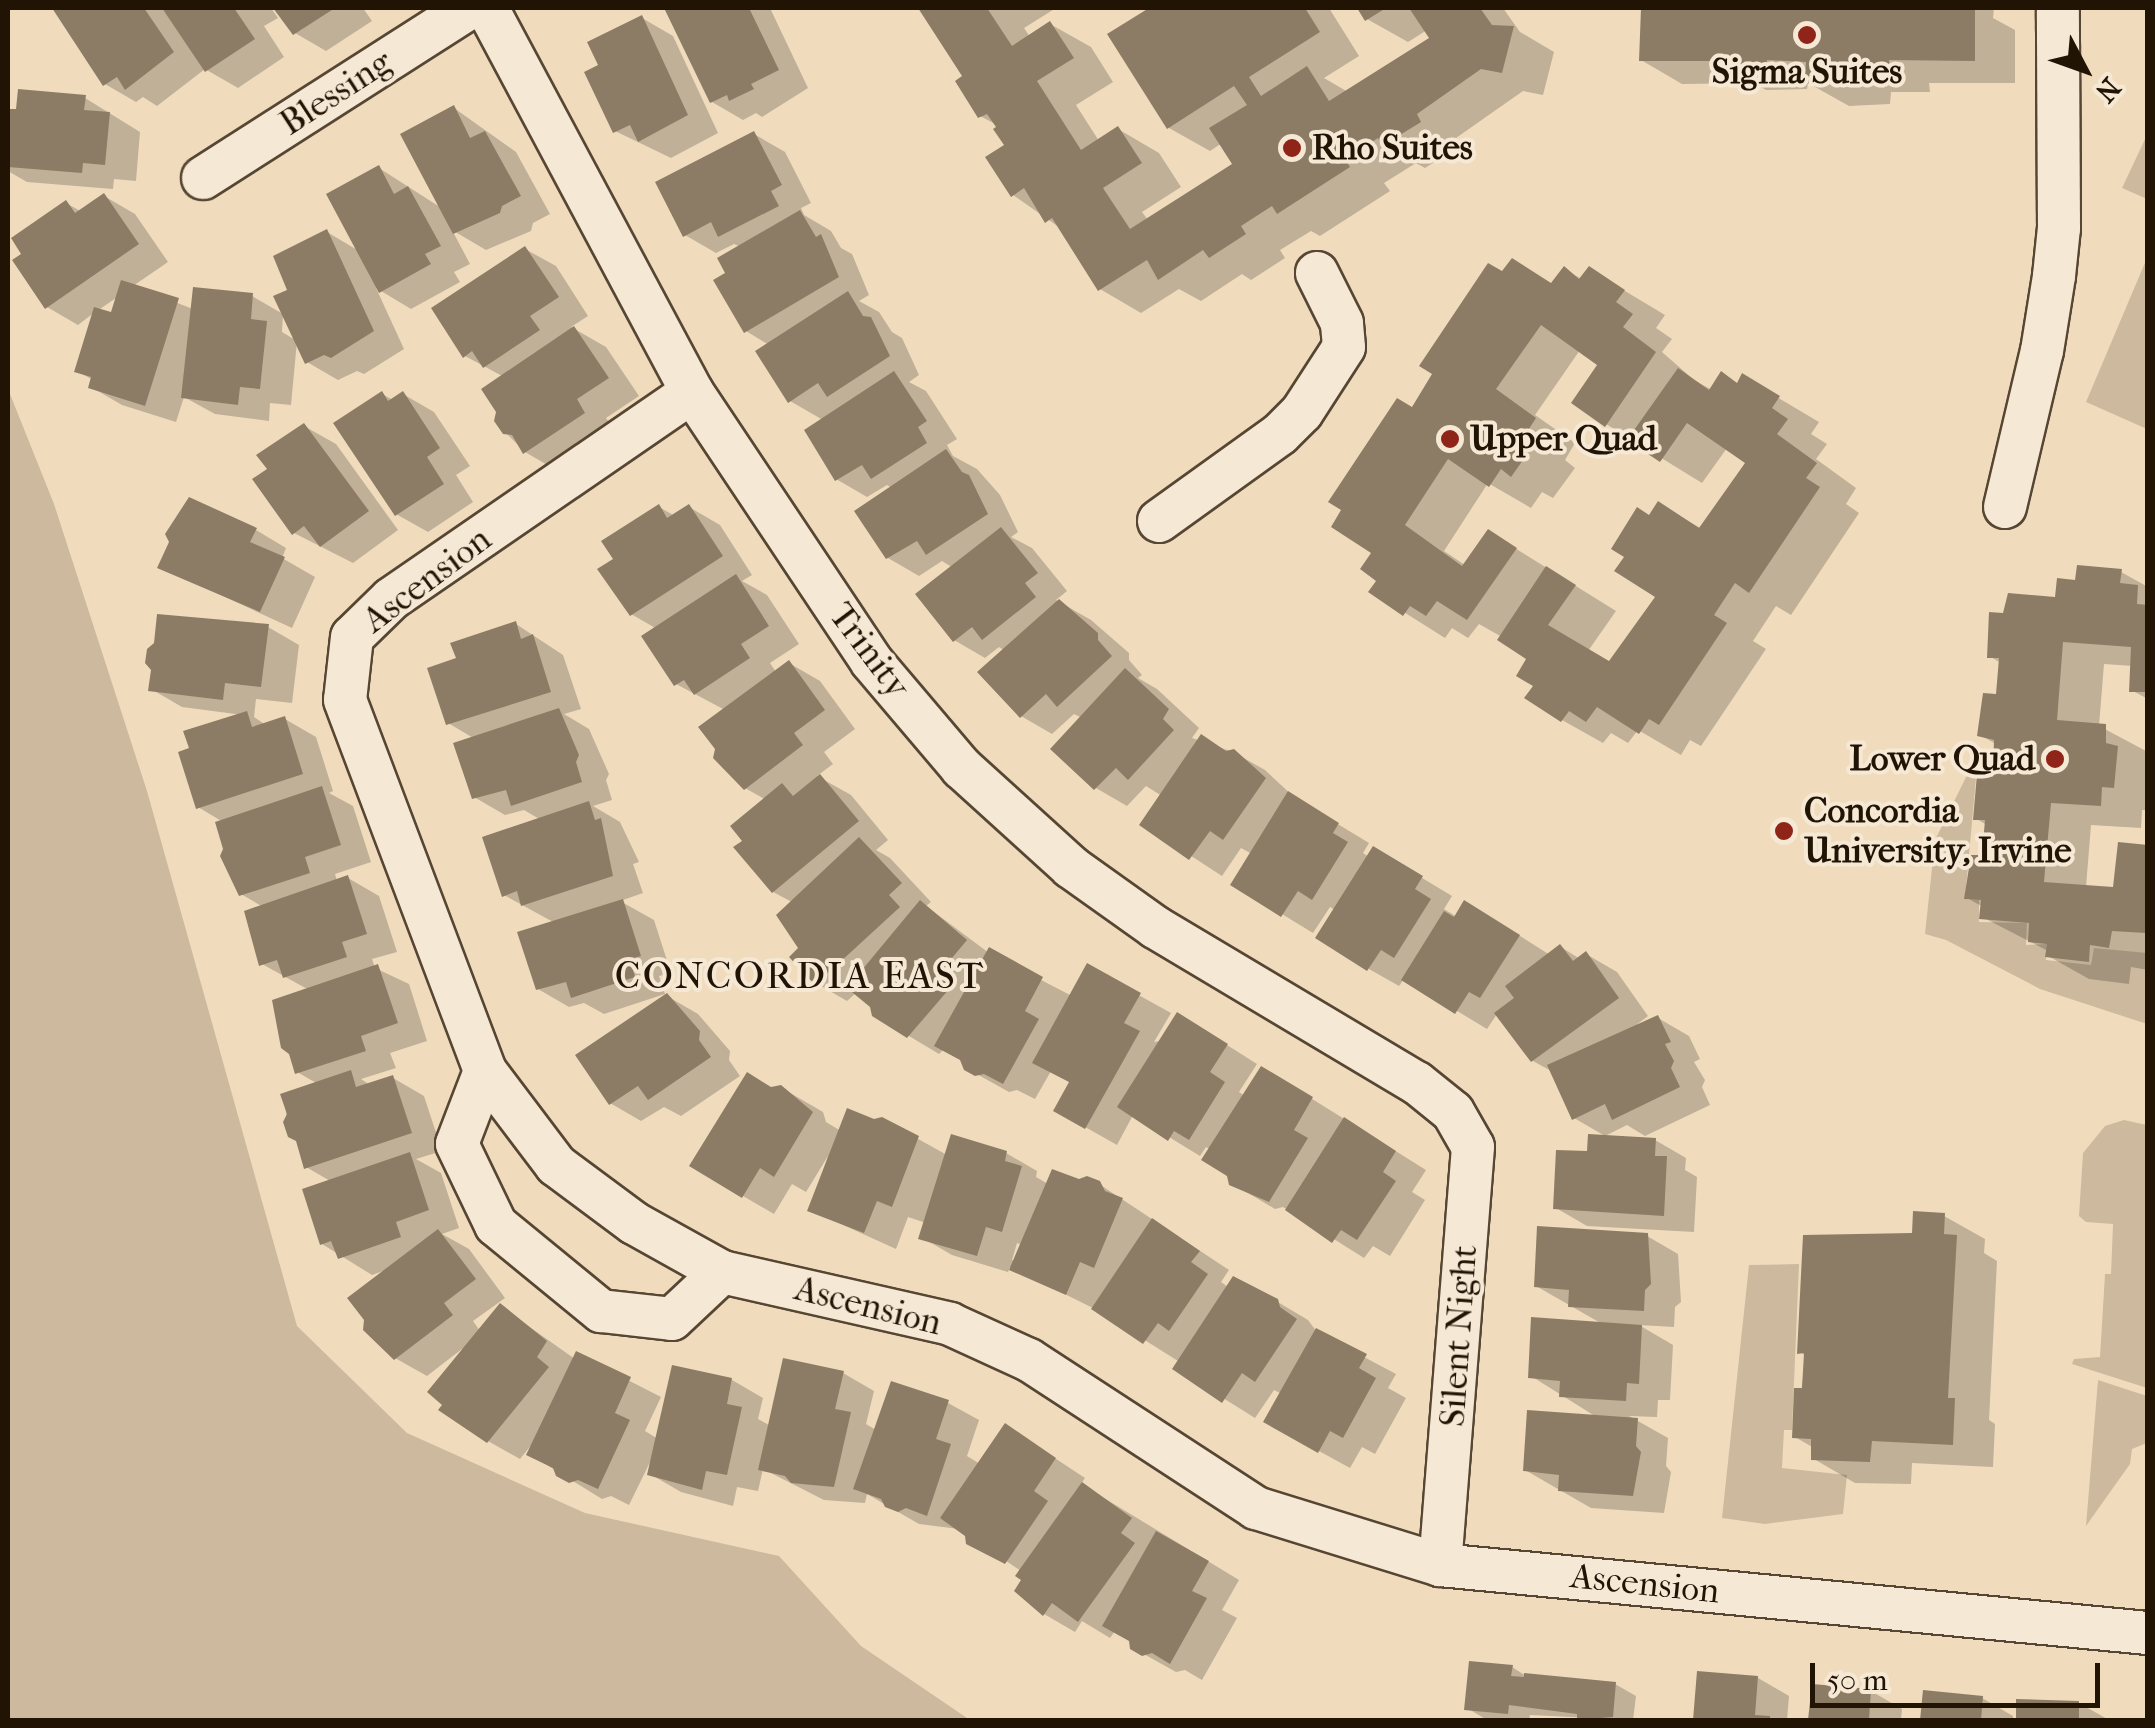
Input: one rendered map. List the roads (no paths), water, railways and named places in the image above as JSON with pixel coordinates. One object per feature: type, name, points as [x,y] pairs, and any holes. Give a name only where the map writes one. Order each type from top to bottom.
[{"type":"street","name":"Blessing","points":[[203,178],[469,8]]},
{"type":"street","name":"Trinity","points":[[486,8],[692,392],[872,662],[962,768],[1071,867],[1155,927],[1418,1083],[1453,1112]]},
{"type":"street","points":[[2006,507],[2042,351],[2054,276],[2060,163],[2058,8]]},
{"type":"street","points":[[1159,521],[1280,434],[1302,412],[1344,347],[1342,324],[1317,273]]},
{"type":"street","name":"Ascension","points":[[692,392],[391,600],[352,638],[345,700],[485,1071],[556,1164],[634,1223],[722,1272],[950,1324],[1029,1360],[1256,1508],[1440,1564],[2148,1633]]},
{"type":"street","points":[[485,1071],[457,1144],[496,1225],[601,1311],[672,1319],[722,1272]]},
{"type":"street","name":"Silent Night","points":[[1440,1564],[1473,1147],[1453,1112]]},
{"type":"place","name":"Sigma Suites","points":[[1807,35]]},
{"type":"place","name":"Rho Suites","points":[[1292,148]]},
{"type":"place","name":"Upper Quad","points":[[1450,439]]},
{"type":"place","name":"Lower Quad","points":[[2055,759]]},
{"type":"place","name":"Concordia University, Irvine","points":[[1784,831]]},
{"type":"district","name":"CONCORDIA EAST","points":[[800,976]]}]
